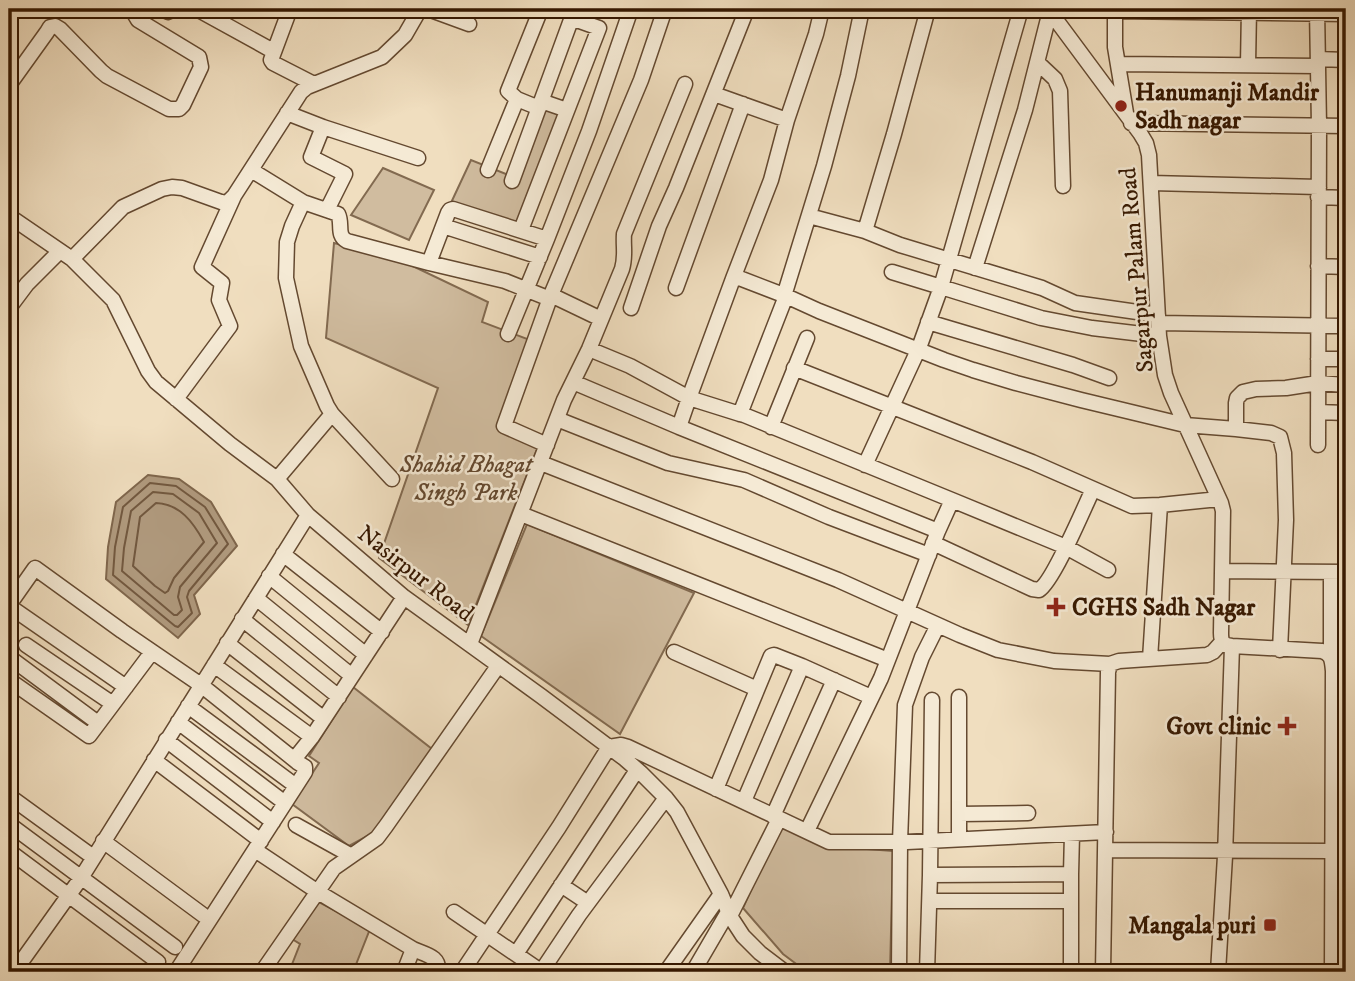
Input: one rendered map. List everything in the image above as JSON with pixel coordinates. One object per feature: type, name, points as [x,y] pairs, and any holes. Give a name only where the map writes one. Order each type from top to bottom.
[{"type":"street","points":[[9,85],[50,27],[55,26],[107,76],[169,108],[179,109],[201,67],[199,57],[138,20],[135,9]]},
{"type":"street","points":[[197,9],[273,51]]},
{"type":"street","points":[[176,399],[230,327],[219,300],[222,283],[202,267],[234,196],[301,92],[307,87],[382,57],[405,36],[420,9]]},
{"type":"street","points":[[428,9],[469,24]]},
{"type":"street","points":[[540,9],[509,88],[510,93],[517,99],[567,110]]},
{"type":"street","points":[[508,334],[589,131],[631,9]]},
{"type":"street","points":[[547,445],[504,426],[551,298],[641,80],[665,9]]},
{"type":"street","points":[[631,308],[659,226],[747,9]]},
{"type":"street","points":[[679,427],[771,180],[786,120],[822,9]]},
{"type":"street","points":[[740,414],[785,296],[824,166],[848,76],[862,9]]},
{"type":"street","points":[[865,231],[928,9]]},
{"type":"street","points":[[865,465],[918,349],[941,287],[1021,9]]},
{"type":"street","points":[[286,10],[271,60],[314,84]]},
{"type":"street","points":[[975,268],[1025,110],[1049,10]]},
{"type":"street","name":"Sagarpur Palam Road","points":[[1049,10],[1146,143],[1151,166],[1159,325],[1168,385],[1223,511],[1225,851],[1218,972]]},
{"type":"street","points":[[1346,14],[1317,11],[1115,10],[1114,35],[1129,120],[1346,126]]},
{"type":"street","points":[[1248,65],[1249,10]]},
{"type":"street","points":[[1317,11],[1320,126],[1318,445]]},
{"type":"street","points":[[512,181],[573,13],[599,28],[521,230]]},
{"type":"street","points":[[1119,64],[1248,65],[1346,60]]},
{"type":"street","points":[[1038,63],[1055,79],[1060,91],[1063,186]]},
{"type":"street","points":[[470,644],[557,419],[625,261],[624,234],[685,84]]},
{"type":"street","points":[[714,94],[786,120]]},
{"type":"street","points":[[488,170],[517,99]]},
{"type":"street","points":[[676,288],[743,104]]},
{"type":"street","points":[[287,113],[323,128],[418,158]]},
{"type":"street","points":[[323,128],[311,157],[345,174],[327,209]]},
{"type":"street","points":[[251,170],[303,202],[335,212],[340,216],[342,239],[505,281],[601,319]]},
{"type":"street","points":[[1151,183],[1319,192],[1346,198]]},
{"type":"street","points":[[9,308],[27,284],[124,207],[172,187],[227,203],[234,196]]},
{"type":"street","points":[[303,202],[287,242],[286,278],[302,346],[332,414],[392,480]]},
{"type":"street","points":[[429,263],[450,210],[453,209],[547,239]]},
{"type":"street","name":"Nasirpur Road","points":[[9,216],[66,255],[113,300],[156,382],[277,479],[308,515],[404,597],[637,770],[677,812],[743,936],[785,972]]},
{"type":"street","points":[[809,216],[865,231],[900,245],[1042,288],[1075,303],[1159,325]]},
{"type":"street","points":[[443,226],[540,257]]},
{"type":"street","points":[[1318,266],[1346,267]]},
{"type":"street","points":[[892,272],[1041,318],[1092,328],[1159,325],[1346,326]]},
{"type":"street","points":[[734,276],[819,312],[1005,380],[1185,425],[1271,433],[1280,437],[1284,453],[1286,520],[1280,650]]},
{"type":"street","points":[[928,322],[1109,378]]},
{"type":"street","points":[[771,426],[807,338]]},
{"type":"street","points":[[589,349],[630,366],[689,398],[771,426],[1066,547],[1108,569]]},
{"type":"street","points":[[1318,359],[1346,359]]},
{"type":"street","points":[[794,368],[1132,506],[1219,499]]},
{"type":"street","points":[[573,382],[679,427],[1035,590],[1045,586],[1093,489]]},
{"type":"street","points":[[1236,429],[1236,404],[1240,394],[1249,390],[1318,383],[1346,385]]},
{"type":"street","points":[[1318,412],[1346,413]]},
{"type":"street","points":[[277,479],[332,414]]},
{"type":"street","points":[[557,419],[668,463],[744,480],[829,517],[933,543]]},
{"type":"street","points":[[541,463],[838,580],[960,635],[1009,653],[1054,661],[1110,664],[1207,655],[1225,640],[1280,650],[1322,651],[1331,656]]},
{"type":"street","points":[[807,831],[881,678],[952,500]]},
{"type":"street","points":[[1150,660],[1160,505]]},
{"type":"street","points":[[521,514],[888,660]]},
{"type":"street","points":[[13,972],[81,878],[308,515]]},
{"type":"street","points":[[283,554],[382,632]]},
{"type":"street","points":[[126,687],[9,605],[34,568],[201,685],[306,769],[176,972]]},
{"type":"street","points":[[1222,571],[1346,572]]},
{"type":"street","points":[[1331,572],[1331,656],[1340,764],[1332,851],[1339,929],[1332,972]]},
{"type":"street","points":[[270,576],[366,655]]},
{"type":"street","points":[[296,761],[296,757],[404,597]]},
{"type":"street","points":[[256,598],[352,676]]},
{"type":"street","points":[[242,619],[339,697]]},
{"type":"street","points":[[899,972],[905,705],[922,657],[938,625]]},
{"type":"street","points":[[227,643],[324,719]]},
{"type":"street","points":[[26,645],[113,704]]},
{"type":"street","points":[[9,680],[89,736],[152,652]]},
{"type":"street","points":[[674,652],[757,689]]},
{"type":"street","points":[[716,789],[772,654],[871,697]]},
{"type":"street","points":[[9,657],[98,723]]},
{"type":"street","points":[[1103,972],[1110,664]]},
{"type":"street","points":[[214,665],[312,737]]},
{"type":"street","points":[[744,801],[802,666]]},
{"type":"street","points":[[262,972],[334,868],[377,838],[498,667]]},
{"type":"street","points":[[693,972],[729,914],[776,817],[834,680]]},
{"type":"street","points":[[958,697],[959,839]]},
{"type":"street","points":[[927,972],[932,841],[932,699]]},
{"type":"street","points":[[188,706],[296,786]]},
{"type":"street","points":[[178,722],[285,803]]},
{"type":"street","points":[[166,740],[273,822]]},
{"type":"street","points":[[462,972],[609,747],[628,747],[829,842],[932,841],[1107,832]]},
{"type":"street","points":[[154,760],[318,892],[414,949],[436,959],[438,972]]},
{"type":"street","points":[[516,954],[637,770]]},
{"type":"street","points":[[9,796],[93,857]]},
{"type":"street","points":[[454,912],[541,972],[588,903],[666,799]]},
{"type":"street","points":[[959,814],[1028,813]]},
{"type":"street","points":[[9,824],[175,947]]},
{"type":"street","points":[[296,825],[350,855]]},
{"type":"street","points":[[1071,972],[1072,834]]},
{"type":"street","points":[[103,841],[203,915]]},
{"type":"street","points":[[1106,850],[1332,851]]},
{"type":"street","points":[[9,851],[158,962]]},
{"type":"street","points":[[930,875],[1071,874]]},
{"type":"street","points":[[561,885],[588,903]]},
{"type":"street","points":[[666,972],[721,894]]},
{"type":"street","points":[[930,901],[1071,901]]},
{"type":"street","points":[[404,972],[414,949]]},
{"type":"green space","points":[[541,104],[566,112],[517,228],[450,205],[471,160],[516,178]]},
{"type":"green space","points":[[383,168],[434,190],[409,240],[351,215]]},
{"type":"green space","name":"Shahid Bhagat Singh Park","points":[[334,243],[398,259],[488,302],[482,322],[530,340],[497,426],[539,444],[468,625],[379,558],[438,388],[326,338]]},
{"type":"green space","name":"Shahid Bhagat Singh Park","points":[[527,524],[694,593],[620,734],[481,636]]},
{"type":"green space","points":[[353,687],[432,749],[373,833],[349,846],[292,804],[319,763],[309,756]]},
{"type":"green space","points":[[780,825],[828,846],[893,851],[890,972],[807,972],[783,954],[743,908]]},
{"type":"green space","points":[[317,901],[370,929],[353,972],[289,972],[300,944],[292,939]]},
{"type":"water","points":[[148,475],[179,479],[211,502],[237,546],[194,595],[200,614],[178,638],[106,579],[108,547],[116,502]]},
{"type":"place","name":"Hanumanji Mandir Sadh nagar","points":[[1121,106]]},
{"type":"place","name":"CGHS Sadh Nagar","points":[[1056,607]]},
{"type":"place","name":"Govt clinic","points":[[1287,726]]},
{"type":"place","name":"Mangala puri","points":[[1270,925]]}]
